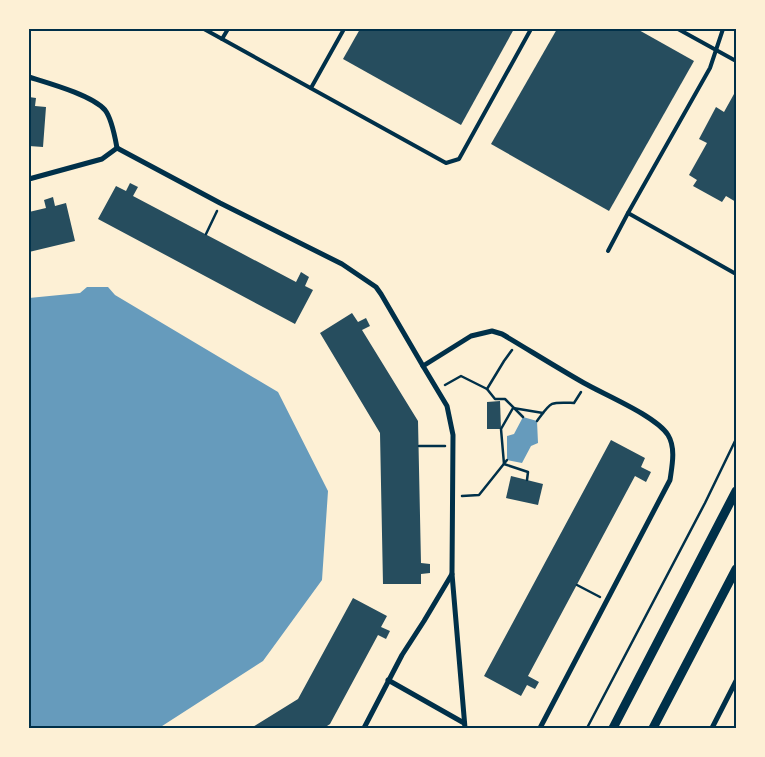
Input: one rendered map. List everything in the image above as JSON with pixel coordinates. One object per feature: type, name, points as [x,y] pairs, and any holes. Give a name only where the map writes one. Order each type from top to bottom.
[{"type":"street","points":[[29,77],[68,90],[95,102],[105,110],[117,148],[220,203],[342,264],[376,287],[447,406],[453,435],[452,574],[464,726]]},
{"type":"street","points":[[29,178],[102,158],[117,148]]},
{"type":"street","points":[[423,366],[471,336],[492,331],[502,334],[585,384],[655,422],[668,435],[672,446],[670,480],[540,728]]},
{"type":"street","points":[[613,728],[736,491]]},
{"type":"street","points":[[653,728],[736,569]]},
{"type":"street","points":[[364,728],[402,655],[452,574]]},
{"type":"street","points":[[388,680],[464,726]]},
{"type":"street","points":[[712,728],[736,681]]},
{"type":"lane","points":[[204,29],[446,164],[459,159],[531,29]]},
{"type":"lane","points":[[222,39],[228,29]]},
{"type":"lane","points":[[311,88],[344,29]]},
{"type":"lane","points":[[678,29],[736,61]]},
{"type":"lane","points":[[608,250],[710,68],[723,29]]},
{"type":"lane","points":[[628,213],[736,273]]},
{"type":"path","points":[[206,234],[220,203]]},
{"type":"path","points":[[487,388],[517,343]]},
{"type":"path","points":[[437,389],[461,376],[487,388],[495,399],[504,399],[523,417]]},
{"type":"path","points":[[537,420],[550,404],[555,402],[574,403],[585,384]]},
{"type":"path","points":[[514,408],[543,413]]},
{"type":"path","points":[[504,464],[501,429],[514,408]]},
{"type":"path","points":[[587,728],[736,440]]},
{"type":"path","points":[[419,446],[453,445]]},
{"type":"path","points":[[453,496],[479,495],[507,460]]},
{"type":"path","points":[[504,464],[528,472],[527,480]]},
{"type":"path","points":[[578,585],[608,600]]},
{"type":"water","points":[[87,287],[108,287],[115,295],[278,392],[328,491],[322,580],[263,661],[159,728],[29,728],[29,298],[80,293]]},
{"type":"water","points":[[523,417],[537,421],[538,443],[531,446],[522,463],[507,460],[507,436],[514,434]]},
{"type":"building","points":[[360,29],[514,29],[461,125],[343,59]]},
{"type":"building","points":[[557,29],[637,29],[694,61],[609,211],[491,144]]},
{"type":"building","points":[[734,94],[736,95],[736,202],[726,196],[722,202],[693,186],[697,180],[689,175],[707,143],[699,139],[716,107],[724,112]]},
{"type":"building","points":[[29,97],[36,98],[35,106],[46,107],[43,147],[29,146]]},
{"type":"building","points":[[130,183],[138,187],[133,196],[296,282],[301,272],[309,277],[305,286],[313,290],[295,324],[98,219],[116,186],[126,191]]},
{"type":"building","points":[[53,197],[55,206],[66,203],[75,241],[29,252],[29,212],[46,208],[44,200]]},
{"type":"building","points":[[352,313],[358,322],[366,318],[370,326],[362,330],[418,421],[421,563],[430,564],[430,573],[421,574],[421,584],[383,584],[380,433],[320,333]]},
{"type":"building","points":[[500,401],[501,429],[487,429],[487,402]]},
{"type":"building","points":[[611,440],[645,458],[641,467],[651,472],[646,482],[635,476],[528,676],[539,682],[535,689],[527,685],[521,696],[484,676]]},
{"type":"building","points":[[511,476],[543,484],[538,505],[506,498]]},
{"type":"building","points":[[353,598],[387,616],[381,627],[390,631],[386,639],[378,635],[330,724],[324,728],[251,728],[298,699]]}]
